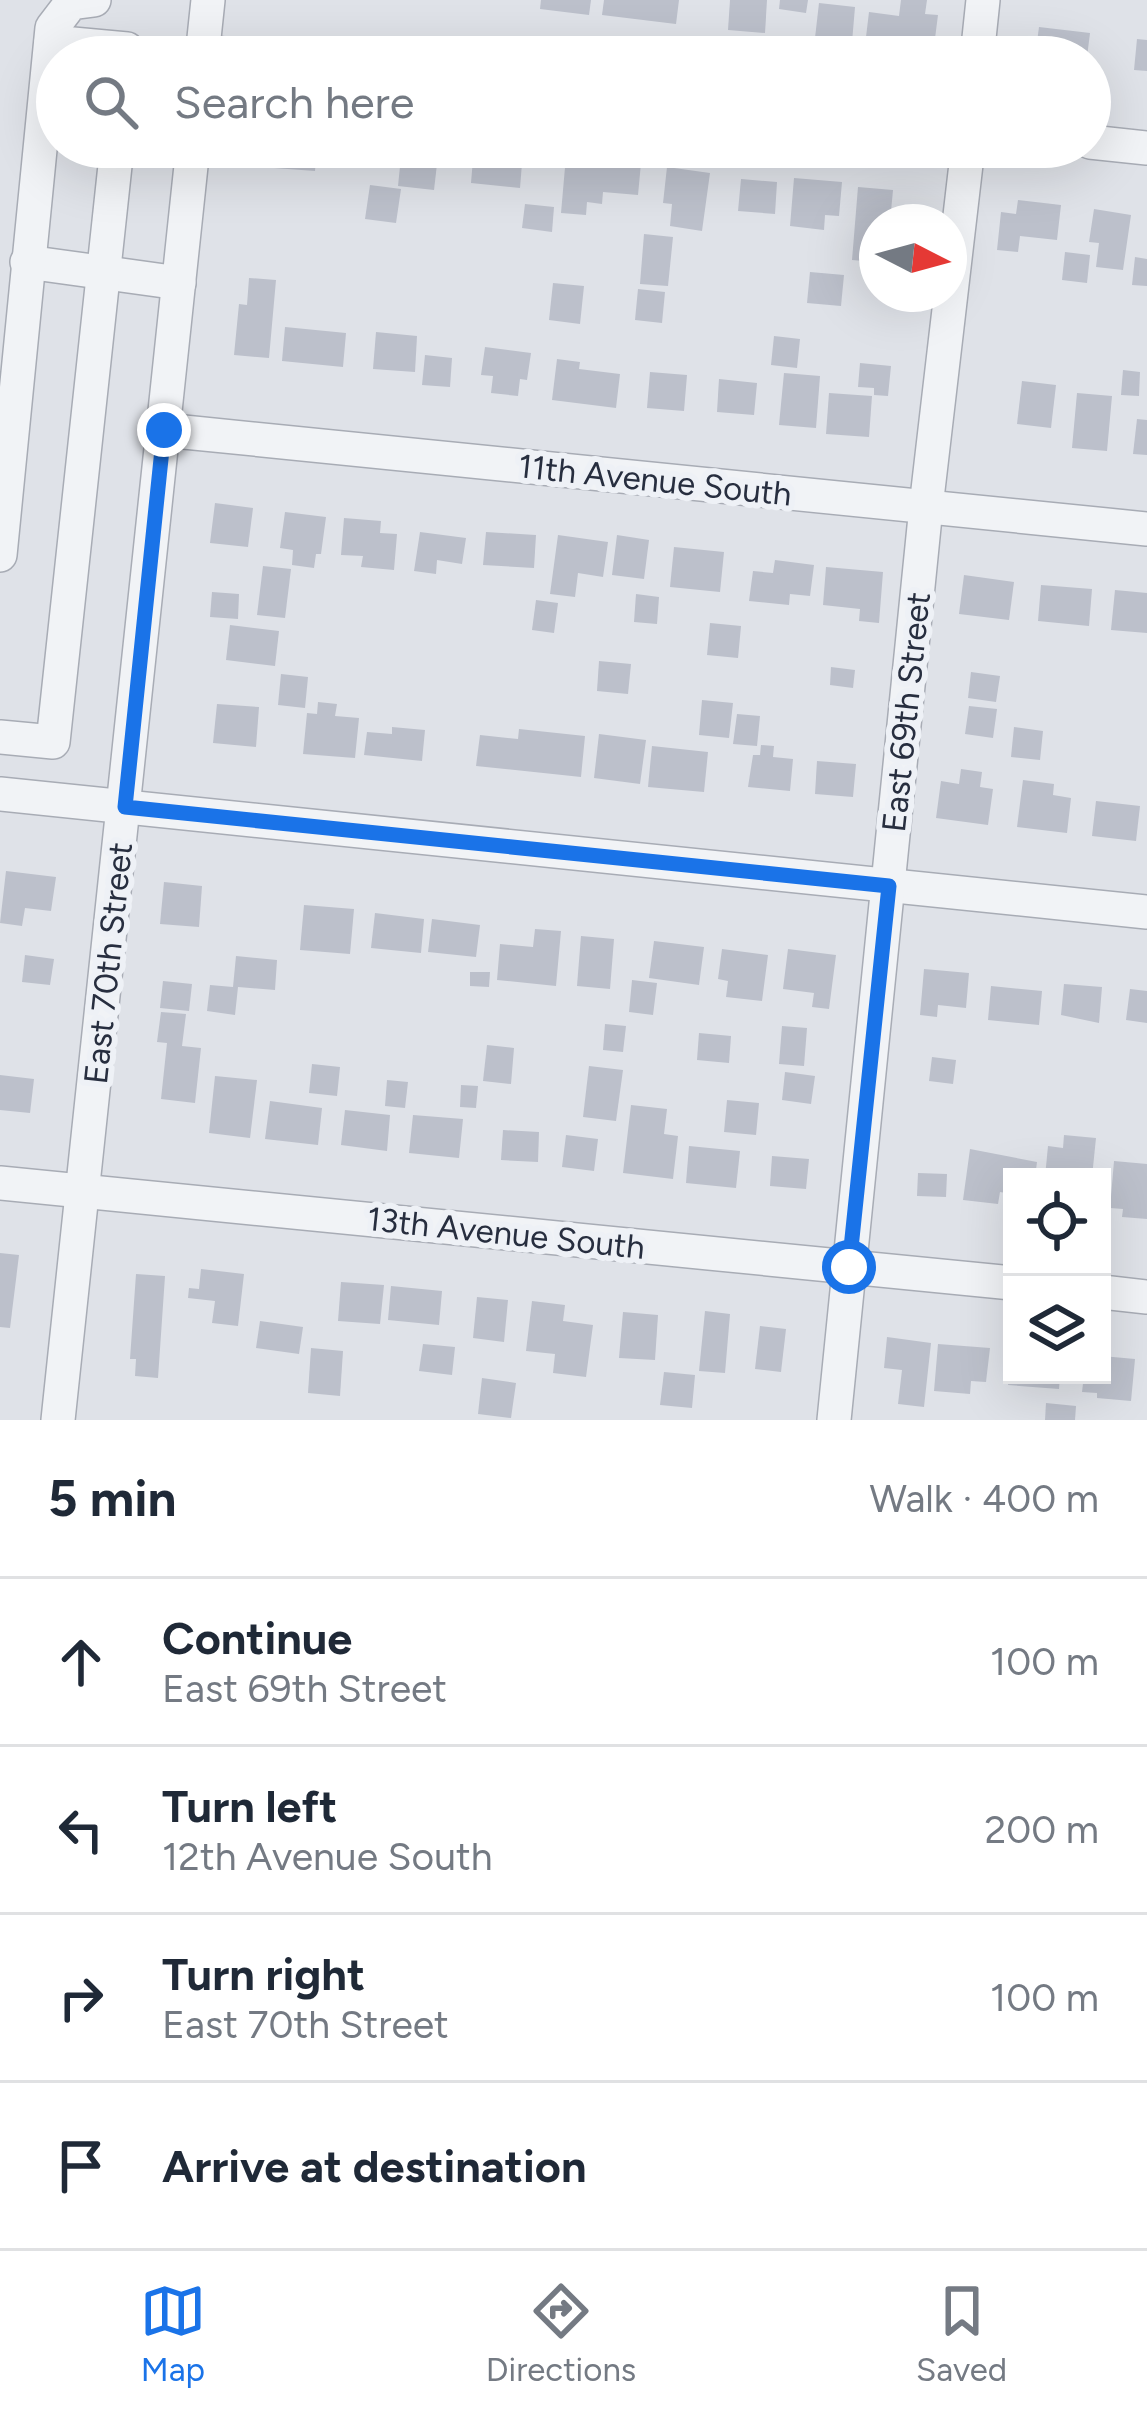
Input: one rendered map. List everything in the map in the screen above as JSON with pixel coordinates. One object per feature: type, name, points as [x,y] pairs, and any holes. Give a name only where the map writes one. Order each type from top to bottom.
[{"type":"street","points":[[51,36],[71,3],[94,0]]},
{"type":"street","points":[[204,36],[208,0]]},
{"type":"street","points":[[979,36],[983,0]]},
{"type":"street","points":[[1111,144],[1147,148]]},
{"type":"street","points":[[0,555],[37,168]]},
{"type":"street","points":[[0,737],[53,742],[114,168]]},
{"type":"street","name":"East 70th Street","points":[[58,1420],[191,168]]},
{"type":"street","name":"East 69th Street","points":[[834,1420],[926,506],[966,168]]},
{"type":"street","points":[[26,262],[179,283]]},
{"type":"street","name":"11th Avenue South","points":[[164,430],[1147,530]]},
{"type":"street","points":[[0,794],[1147,912]]},
{"type":"street","name":"13th Avenue South","points":[[0,1183],[1003,1282]]},
{"type":"street","points":[[1111,1293],[1147,1297]]},
{"type":"building","points":[[541,0],[591,0],[589,15],[540,9]]},
{"type":"building","points":[[604,0],[679,0],[676,24],[602,15]]},
{"type":"building","points":[[730,0],[767,0],[765,33],[728,30]]},
{"type":"building","points":[[780,0],[808,0],[806,13],[779,9]]},
{"type":"building","points":[[901,0],[927,0],[925,14],[938,15],[935,36],[866,36],[869,12],[899,16]]},
{"type":"building","points":[[819,3],[855,7],[853,36],[815,36]]},
{"type":"building","points":[[1039,27],[1090,33],[1090,36],[1038,36]]},
{"type":"building","points":[[1137,39],[1147,40],[1147,71],[1134,70]]},
{"type":"building","points":[[400,168],[437,168],[434,190],[398,186]]},
{"type":"building","points":[[472,168],[522,168],[520,188],[471,183]]},
{"type":"building","points":[[565,168],[641,168],[638,195],[603,192],[602,204],[587,202],[586,215],[561,213]]},
{"type":"building","points":[[667,168],[710,173],[702,231],[670,226],[672,204],[663,203]]},
{"type":"building","points":[[794,178],[842,182],[839,216],[825,215],[824,230],[790,226]]},
{"type":"building","points":[[741,179],[777,182],[775,214],[738,211]]},
{"type":"building","points":[[370,185],[401,189],[396,223],[365,219]]},
{"type":"building","points":[[858,187],[893,190],[892,204],[859,204],[859,261],[852,260]]},
{"type":"building","points":[[1018,200],[1061,205],[1057,240],[1020,236],[1018,252],[997,250],[1001,212],[1016,214]]},
{"type":"building","points":[[525,204],[554,207],[552,232],[522,228]]},
{"type":"building","points":[[1094,209],[1131,215],[1123,270],[1096,267],[1099,243],[1089,242]]},
{"type":"building","points":[[644,234],[673,237],[668,286],[640,284]]},
{"type":"building","points":[[1065,252],[1090,255],[1087,283],[1062,280]]},
{"type":"building","points":[[1135,257],[1147,259],[1147,286],[1132,285]]},
{"type":"building","points":[[810,272],[844,275],[841,306],[807,303]]},
{"type":"building","points":[[249,278],[276,280],[269,358],[234,355],[239,304],[247,305]]},
{"type":"building","points":[[553,283],[584,286],[580,324],[549,320]]},
{"type":"building","points":[[638,289],[665,292],[662,323],[635,320]]},
{"type":"building","points":[[285,327],[346,333],[343,367],[282,361]]},
{"type":"building","points":[[376,332],[417,336],[415,372],[373,369]]},
{"type":"building","points":[[774,336],[800,339],[797,368],[771,365]]},
{"type":"building","points":[[485,347],[531,353],[527,380],[520,379],[518,396],[491,393],[493,376],[481,375]]},
{"type":"building","points":[[425,355],[452,358],[450,387],[422,385]]},
{"type":"building","points":[[557,359],[580,362],[579,369],[620,374],[616,408],[552,400]]},
{"type":"building","points":[[860,363],[891,366],[888,396],[874,395],[874,388],[858,387]]},
{"type":"building","points":[[1123,370],[1140,372],[1139,396],[1121,395]]},
{"type":"building","points":[[650,372],[687,375],[684,411],[647,408]]},
{"type":"building","points":[[784,373],[820,376],[816,428],[779,425]]},
{"type":"building","points":[[719,379],[757,383],[754,415],[717,412]]},
{"type":"building","points":[[1022,381],[1056,385],[1051,428],[1017,424]]},
{"type":"building","points":[[829,393],[872,396],[869,437],[826,434]]},
{"type":"building","points":[[1077,393],[1112,396],[1107,451],[1072,448]]},
{"type":"building","points":[[1137,419],[1147,420],[1147,455],[1133,454]]},
{"type":"building","points":[[215,503],[253,508],[248,547],[210,543]]},
{"type":"building","points":[[285,512],[326,517],[321,554],[316,554],[314,568],[292,565],[293,550],[280,548]]},
{"type":"building","points":[[344,518],[381,521],[380,533],[397,534],[394,570],[361,567],[363,556],[341,555]]},
{"type":"building","points":[[420,532],[466,538],[462,564],[437,560],[436,574],[414,571]]},
{"type":"building","points":[[486,532],[536,535],[534,568],[483,565]]},
{"type":"building","points":[[558,535],[608,542],[603,577],[578,573],[575,597],[550,594]]},
{"type":"building","points":[[617,535],[649,540],[644,579],[612,575]]},
{"type":"building","points":[[674,547],[724,552],[720,592],[670,587]]},
{"type":"building","points":[[775,560],[814,565],[810,596],[790,594],[789,605],[749,601],[753,571],[773,573]]},
{"type":"building","points":[[263,566],[291,569],[285,618],[257,615]]},
{"type":"building","points":[[826,567],[883,572],[879,623],[859,621],[860,609],[823,605]]},
{"type":"building","points":[[964,575],[1014,582],[1009,620],[959,614]]},
{"type":"building","points":[[1041,585],[1092,589],[1089,626],[1038,621]]},
{"type":"building","points":[[1115,590],[1147,593],[1147,633],[1111,630]]},
{"type":"building","points":[[212,592],[239,594],[238,619],[210,617]]},
{"type":"building","points":[[636,594],[659,597],[657,624],[634,622]]},
{"type":"building","points":[[536,600],[558,603],[554,633],[532,630]]},
{"type":"building","points":[[710,623],[741,626],[738,658],[707,655]]},
{"type":"building","points":[[230,625],[279,631],[275,666],[226,660]]},
{"type":"building","points":[[599,661],[631,664],[628,694],[597,691]]},
{"type":"building","points":[[831,667],[855,670],[853,688],[830,685]]},
{"type":"building","points":[[971,672],[1000,676],[996,702],[968,698]]},
{"type":"building","points":[[281,674],[308,677],[305,708],[278,705]]},
{"type":"building","points":[[702,700],[733,703],[729,738],[699,735]]},
{"type":"building","points":[[318,702],[337,704],[335,716],[359,718],[355,758],[303,754],[307,713],[317,714]]},
{"type":"building","points":[[217,704],[259,707],[256,747],[213,743]]},
{"type":"building","points":[[969,706],[997,709],[993,738],[965,734]]},
{"type":"building","points":[[737,714],[760,716],[757,746],[733,744]]},
{"type":"building","points":[[392,727],[425,730],[422,761],[364,755],[367,732],[392,734]]},
{"type":"building","points":[[1014,727],[1043,731],[1040,760],[1011,757]]},
{"type":"building","points":[[519,729],[585,736],[581,777],[476,766],[480,735],[518,739]]},
{"type":"building","points":[[599,734],[646,740],[640,784],[594,778]]},
{"type":"building","points":[[761,745],[774,746],[773,757],[793,759],[790,791],[748,787],[753,755],[760,755]]},
{"type":"building","points":[[652,746],[708,752],[704,792],[648,787]]},
{"type":"building","points":[[817,761],[856,764],[853,797],[815,794]]},
{"type":"building","points":[[961,769],[982,772],[980,787],[993,789],[988,825],[936,818],[941,781],[959,784]]},
{"type":"building","points":[[1023,780],[1054,784],[1053,795],[1071,798],[1067,833],[1017,827]]},
{"type":"building","points":[[1096,801],[1140,806],[1136,841],[1092,836]]},
{"type":"building","points":[[6,871],[56,877],[51,911],[25,908],[22,926],[0,923]]},
{"type":"building","points":[[164,882],[202,886],[199,927],[160,924]]},
{"type":"building","points":[[304,905],[354,909],[350,954],[300,950]]},
{"type":"building","points":[[375,913],[424,919],[421,953],[371,948]]},
{"type":"building","points":[[432,919],[480,925],[476,957],[428,952]]},
{"type":"building","points":[[535,929],[561,931],[556,986],[497,980],[500,944],[533,947]]},
{"type":"building","points":[[581,936],[614,939],[610,989],[577,986]]},
{"type":"building","points":[[654,941],[704,947],[699,985],[649,978]]},
{"type":"building","points":[[722,949],[768,955],[762,1001],[726,997],[728,981],[718,979]]},
{"type":"building","points":[[788,949],[836,955],[829,1009],[812,1007],[814,993],[783,989]]},
{"type":"building","points":[[25,955],[54,959],[50,985],[22,982]]},
{"type":"building","points":[[236,956],[277,960],[275,990],[238,987],[235,1015],[207,1011],[210,985],[233,987]]},
{"type":"building","points":[[924,969],[969,973],[966,1008],[938,1005],[937,1017],[920,1015]]},
{"type":"building","points":[[470,972],[490,972],[489,987],[470,986]]},
{"type":"building","points":[[632,980],[657,983],[653,1015],[629,1012]]},
{"type":"building","points":[[163,981],[192,984],[189,1011],[160,1008]]},
{"type":"building","points":[[1064,984],[1102,987],[1099,1023],[1061,1015]]},
{"type":"building","points":[[991,986],[1042,991],[1039,1025],[988,1020]]},
{"type":"building","points":[[1130,989],[1147,991],[1147,1023],[1126,1020]]},
{"type":"building","points":[[161,1012],[186,1014],[182,1046],[201,1048],[195,1103],[161,1099],[167,1043],[157,1042]]},
{"type":"building","points":[[605,1024],[626,1026],[623,1052],[603,1050]]},
{"type":"building","points":[[782,1026],[807,1028],[804,1066],[779,1064]]},
{"type":"building","points":[[699,1033],[731,1036],[729,1063],[697,1060]]},
{"type":"building","points":[[487,1045],[514,1048],[511,1084],[483,1081]]},
{"type":"building","points":[[932,1057],[956,1060],[953,1084],[929,1081]]},
{"type":"building","points":[[312,1064],[340,1067],[337,1096],[309,1093]]},
{"type":"building","points":[[589,1066],[623,1070],[616,1121],[583,1117]]},
{"type":"building","points":[[785,1072],[815,1076],[811,1104],[782,1100]]},
{"type":"building","points":[[0,1075],[34,1079],[30,1113],[0,1110]]},
{"type":"building","points":[[215,1076],[257,1080],[250,1138],[209,1133]]},
{"type":"building","points":[[387,1080],[408,1082],[405,1108],[385,1106]]},
{"type":"building","points":[[461,1085],[478,1086],[476,1108],[460,1107]]},
{"type":"building","points":[[727,1100],[759,1103],[756,1135],[724,1132]]},
{"type":"building","points":[[270,1101],[322,1108],[318,1145],[265,1139]]},
{"type":"building","points":[[631,1105],[667,1109],[664,1134],[678,1136],[673,1179],[623,1173]]},
{"type":"building","points":[[345,1110],[390,1115],[387,1151],[341,1145]]},
{"type":"building","points":[[413,1115],[463,1119],[459,1158],[409,1153]]},
{"type":"building","points":[[503,1130],[539,1132],[538,1162],[501,1160]]},
{"type":"building","points":[[566,1135],[598,1139],[594,1171],[562,1167]]},
{"type":"building","points":[[1064,1135],[1096,1138],[1093,1168],[1046,1168],[1048,1146],[1063,1148]]},
{"type":"building","points":[[689,1146],[740,1151],[736,1188],[686,1183]]},
{"type":"building","points":[[970,1149],[1037,1162],[1036,1168],[1003,1168],[998,1204],[963,1200]]},
{"type":"building","points":[[772,1156],[809,1159],[806,1189],[770,1186]]},
{"type":"building","points":[[1114,1161],[1147,1164],[1147,1219],[1122,1217],[1123,1209],[1111,1208]]},
{"type":"building","points":[[918,1173],[947,1174],[946,1197],[917,1196]]},
{"type":"building","points":[[0,1253],[19,1255],[10,1328],[0,1327]]},
{"type":"building","points":[[201,1269],[244,1274],[238,1326],[212,1323],[215,1301],[188,1298],[189,1288],[199,1289]]},
{"type":"building","points":[[136,1274],[165,1276],[158,1378],[135,1376],[136,1359],[130,1359]]},
{"type":"building","points":[[341,1282],[384,1285],[380,1324],[338,1321]]},
{"type":"building","points":[[391,1286],[442,1291],[439,1325],[388,1320]]},
{"type":"building","points":[[477,1297],[508,1300],[504,1342],[473,1338]]},
{"type":"building","points":[[532,1301],[565,1305],[563,1321],[593,1325],[586,1377],[553,1373],[555,1354],[526,1351]]},
{"type":"building","points":[[705,1311],[730,1314],[725,1373],[699,1371]]},
{"type":"building","points":[[623,1312],[658,1315],[655,1360],[619,1358]]},
{"type":"building","points":[[260,1321],[303,1327],[299,1354],[256,1348]]},
{"type":"building","points":[[760,1326],[786,1329],[781,1372],[755,1369]]},
{"type":"building","points":[[887,1337],[931,1343],[924,1407],[898,1404],[902,1370],[884,1368]]},
{"type":"building","points":[[423,1344],[455,1347],[452,1375],[419,1371]]},
{"type":"building","points":[[938,1344],[990,1348],[986,1382],[971,1381],[970,1394],[934,1391]]},
{"type":"building","points":[[311,1348],[343,1351],[340,1396],[308,1393]]},
{"type":"building","points":[[1111,1357],[1135,1359],[1131,1401],[1082,1392],[1083,1384],[1111,1384]]},
{"type":"building","points":[[664,1372],[695,1375],[692,1408],[660,1405]]},
{"type":"building","points":[[482,1378],[516,1383],[511,1418],[478,1414]]},
{"type":"building","points":[[1008,1384],[1059,1384],[1059,1389]]},
{"type":"building","points":[[1046,1403],[1076,1406],[1075,1420],[1045,1420]]},
{"type":"route","points":[[164,430],[125,807],[889,886],[849,1267]]}]
